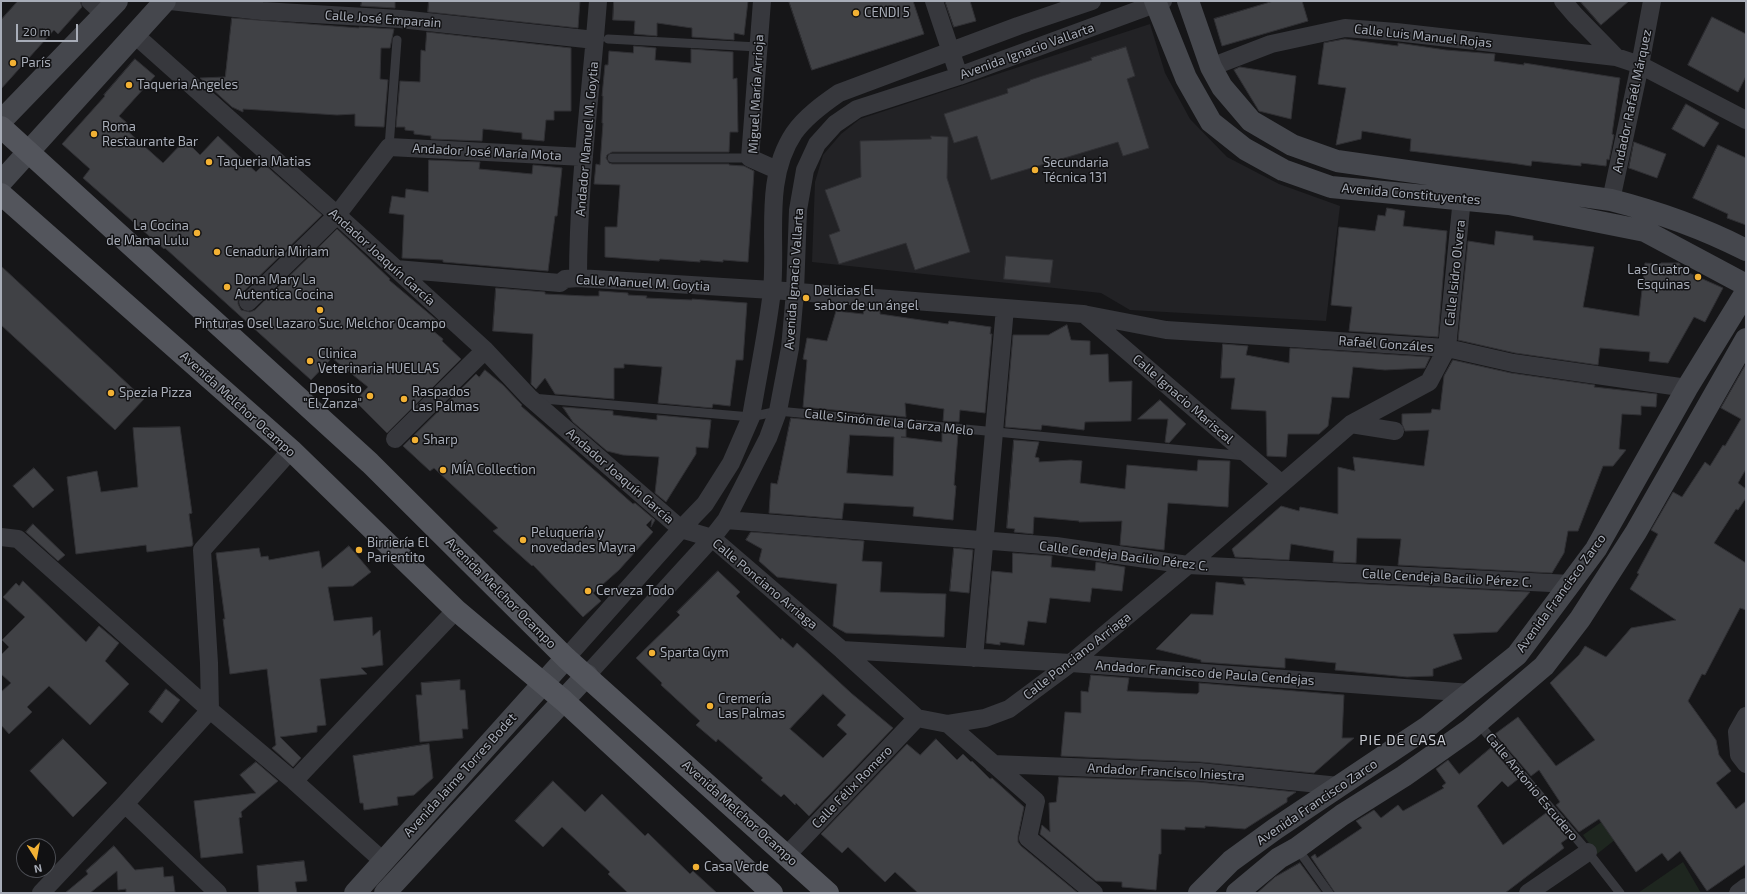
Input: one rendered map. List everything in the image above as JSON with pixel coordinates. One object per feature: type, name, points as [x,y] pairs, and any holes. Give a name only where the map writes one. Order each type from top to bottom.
[{"type":"main road","name":"Avenida Melchor Ocampo","points":[[1,127],[370,463],[566,658],[587,675],[828,893]]},
{"type":"main road","name":"Avenida Melchor Ocampo","points":[[1,194],[291,450],[456,610],[564,701],[772,893]]},
{"type":"street","points":[[1,182],[165,1]]},
{"type":"street","name":"Calle José Emparain","points":[[170,1],[262,11],[400,19],[602,40]]},
{"type":"street","name":"Andador Manuel M. Goytia","points":[[578,278],[578,245],[584,157],[602,40],[598,1]]},
{"type":"street","name":"Miguel María Arrioja","points":[[762,1],[750,158],[777,170]]},
{"type":"street","points":[[934,1],[959,76]]},
{"type":"street","name":"Avenida Ignacio Vallarta","points":[[566,658],[705,504],[732,463],[751,417],[772,290],[774,206],[777,170],[794,133],[817,109],[839,93],[1018,26],[1092,1]]},
{"type":"street","name":"Avenida Constituyentes","points":[[1188,1],[1211,67],[1222,87],[1251,121],[1292,146],[1338,161],[1528,198],[1645,231],[1746,285]]},
{"type":"street","points":[[1564,1],[1574,15],[1616,57],[1640,65],[1746,120]]},
{"type":"street","name":"Andador Rafaél Márquez","points":[[1610,200],[1640,65],[1652,1]]},
{"type":"street","name":"Avenida Ignacio Vallarta","points":[[587,675],[712,538],[726,520],[768,438],[778,411],[790,348],[795,292],[798,210],[805,170],[816,144],[835,124],[857,109],[959,76],[1158,2]]},
{"type":"street","name":"Avenida Constituyentes","points":[[1158,2],[1186,78],[1211,122],[1245,149],[1283,170],[1331,187],[1462,198],[1610,200],[1650,210],[1708,232],[1746,250]]},
{"type":"street","points":[[1,121],[104,6]]},
{"type":"street","name":"Calle Luis Manuel Rojas","points":[[1211,67],[1271,44],[1345,28],[1396,32],[1616,57]]},
{"type":"street","name":"Andador Joaquín García","points":[[135,35],[337,215],[485,350],[529,397],[681,529]]},
{"type":"street","points":[[248,302],[337,215],[389,147]]},
{"type":"street","name":"Andador José María Mota","points":[[389,147],[584,157]]},
{"type":"street","name":"Calle Isidro Olvera","points":[[1447,348],[1462,198]]},
{"type":"street","name":"Calle Manuel M. Goytia","points":[[396,269],[560,283],[565,280],[578,278],[772,290],[1005,308]]},
{"type":"street","name":"Avenida Francisco Zarco","points":[[1199,893],[1231,861],[1275,829],[1426,728],[1517,655],[1596,549],[1687,388],[1746,292]]},
{"type":"street","points":[[974,658],[1005,308]]},
{"type":"street","name":"Rafaél Gonzáles","points":[[1005,308],[1083,314],[1166,330],[1447,348],[1513,362],[1687,388]]},
{"type":"street","name":"Calle Ignacio Mariscal","points":[[1083,314],[1282,484]]},
{"type":"street","name":"Avenida Francisco Zarco","points":[[1236,893],[1279,858],[1297,848],[1342,815],[1410,772],[1469,730],[1544,666],[1580,619],[1636,532],[1746,338]]},
{"type":"street","name":"Calle Ponciano Arriaga","points":[[681,529],[712,538],[918,718],[948,724],[985,718],[1009,708],[1071,663],[1188,566],[1351,424],[1429,382],[1447,348]]},
{"type":"street","points":[[395,439],[485,350]]},
{"type":"street","points":[[1351,424],[1395,431]]},
{"type":"street","points":[[41,893],[126,804],[210,710],[209,663],[202,550],[291,450]]},
{"type":"street","name":"Calle Cendeja Bacilio Pérez C.","points":[[726,520],[1056,546],[1188,566],[1571,584]]},
{"type":"street","points":[[1,537],[18,539],[210,710],[294,781],[383,861]]},
{"type":"street","points":[[294,781],[456,610]]},
{"type":"street","name":"Andador Francisco de Paula Cendejas","points":[[842,650],[1071,663],[1471,693]]},
{"type":"street","name":"Avenida Jaime Torres Bodet","points":[[355,893],[566,658]]},
{"type":"street","name":"Avenida Jaime Torres Bodet","points":[[393,890],[587,675]]},
{"type":"street","points":[[1746,716],[1737,732],[1739,755],[1746,764]]},
{"type":"street","name":"Calle Félix Romero","points":[[787,855],[918,718]]},
{"type":"street","points":[[948,724],[1036,801],[1028,838],[1094,893]]},
{"type":"street","name":"Andador Francisco Iniestra","points":[[993,764],[1200,772],[1339,786]]},
{"type":"street","points":[[126,804],[218,893]]},
{"type":"street","name":"Calle Antonio Escudero","points":[[1528,893],[1588,852]]},
{"type":"street","points":[[1738,893],[1746,887]]},
{"type":"lane","points":[[389,147],[397,40]]},
{"type":"lane","name":"Calle José Emparain","points":[[602,40],[758,47]]},
{"type":"lane","points":[[612,158],[750,158]]},
{"type":"lane","name":"Calle Simón de la Garza Melo","points":[[529,397],[751,417],[778,411],[1250,457]]},
{"type":"lane","name":"Calle Antonio Escudero","points":[[1477,722],[1588,852],[1620,893]]},
{"type":"lane","points":[[1297,848],[1329,893]]},
{"type":"shaded area","name":"Secundaria Técnica 131","points":[[1150,24],[1165,73],[1190,119],[1227,157],[1279,184],[1340,206],[1326,321],[1130,310],[1101,293],[812,262],[815,182],[823,155],[841,134],[860,119]]},
{"type":"shaded area","points":[[1617,811],[1630,828],[1597,854],[1583,835]]},
{"type":"shaded area","points":[[1683,862],[1701,893],[1638,893]]},
{"type":"building","points":[[18,1],[80,1],[82,7],[58,34],[54,30],[1,89],[1,20]]},
{"type":"building","points":[[362,1],[395,1],[395,8],[361,6]]},
{"type":"building","points":[[429,1],[580,1],[578,28],[428,12]]},
{"type":"building","points":[[614,1],[748,1],[744,35],[734,33],[734,40],[692,37],[692,28],[657,23],[657,36],[634,34],[635,21],[613,20]]},
{"type":"building","points":[[789,1],[913,1],[924,34],[812,70]]},
{"type":"building","points":[[945,1],[970,1],[976,21],[954,27]]},
{"type":"building","points":[[1274,1],[1302,1],[1308,21],[1222,46],[1214,19]]},
{"type":"building","points":[[1580,1],[1629,1],[1601,25]]},
{"type":"building","points":[[1712,17],[1746,34],[1746,76],[1738,92],[1688,65]]},
{"type":"building","points":[[232,18],[359,28],[394,29],[390,48],[381,48],[380,79],[388,80],[384,127],[355,126],[355,114],[337,115],[243,109],[243,112],[232,107],[200,78],[225,77]]},
{"type":"building","points":[[427,32],[571,48],[571,111],[554,111],[554,120],[546,120],[544,141],[522,139],[522,133],[483,129],[482,141],[431,139],[431,136],[414,134],[414,131],[405,130],[405,127],[396,127],[400,81],[420,82],[421,50],[425,51]]},
{"type":"building","points":[[1345,39],[1398,46],[1398,43],[1446,50],[1495,54],[1494,61],[1524,65],[1524,63],[1620,78],[1612,134],[1614,135],[1609,160],[1607,159],[1606,166],[1581,163],[1581,166],[1532,161],[1531,166],[1410,151],[1411,139],[1362,131],[1361,139],[1336,145],[1346,88],[1318,84],[1324,43]]},
{"type":"building","points":[[634,46],[656,48],[655,60],[691,63],[691,49],[733,52],[733,79],[737,78],[738,132],[730,132],[729,152],[612,152],[607,155],[606,158],[609,163],[612,164],[729,164],[744,166],[754,171],[748,262],[700,260],[700,262],[660,259],[659,261],[605,257],[605,227],[617,227],[620,185],[594,184],[596,164],[600,165],[603,123],[602,96],[605,65],[608,65],[609,51],[633,53]]},
{"type":"building","points":[[1126,47],[1135,76],[1127,79],[1149,148],[1123,156],[1118,142],[991,180],[977,136],[954,143],[944,114],[1008,93],[1007,89],[1030,80],[1092,60],[1091,58]]},
{"type":"building","points":[[135,59],[155,76],[119,116],[127,123],[123,127],[163,163],[185,140],[200,155],[218,136],[256,172],[264,164],[322,215],[241,294],[238,299],[238,304],[241,310],[250,312],[255,310],[337,229],[390,279],[389,280],[439,322],[432,330],[443,339],[442,341],[461,359],[387,433],[355,401],[368,387],[332,358],[311,380],[165,248],[164,249],[83,178],[90,169],[62,144],[105,96],[104,95]]},
{"type":"building","points":[[1240,67],[1296,76],[1291,119],[1259,111],[1234,70]]},
{"type":"building","points":[[1686,104],[1719,123],[1704,147],[1672,129]]},
{"type":"building","points":[[931,136],[948,137],[947,178],[970,252],[915,270],[906,243],[839,264],[829,235],[840,231],[825,190],[861,177],[860,141],[931,139]]},
{"type":"building","points":[[1634,142],[1666,154],[1657,178],[1629,168]]},
{"type":"building","points":[[1718,145],[1746,158],[1746,225],[1727,218],[1728,214],[1693,198]]},
{"type":"building","points":[[429,160],[480,162],[479,169],[532,174],[533,165],[562,168],[557,216],[555,216],[548,271],[443,262],[443,260],[402,258],[404,215],[389,213],[392,196],[405,198],[406,189],[428,192]]},
{"type":"building","points":[[1387,208],[1405,211],[1403,226],[1447,231],[1438,337],[1349,331],[1352,307],[1331,305],[1339,227],[1375,231],[1378,215],[1385,216]]},
{"type":"building","points":[[1496,231],[1533,236],[1533,240],[1594,247],[1583,307],[1639,316],[1645,263],[1679,263],[1680,269],[1723,288],[1705,322],[1694,317],[1668,363],[1649,361],[1650,352],[1600,348],[1598,365],[1515,353],[1458,340],[1468,241],[1494,245]]},
{"type":"building","points":[[1006,256],[1053,260],[1050,283],[1004,279]]},
{"type":"building","points":[[1,266],[144,399],[115,430],[1,325]]},
{"type":"building","points":[[496,288],[545,292],[545,294],[586,296],[599,296],[599,291],[628,293],[628,295],[647,296],[646,298],[692,299],[747,303],[743,360],[736,360],[730,406],[713,404],[712,408],[658,403],[662,367],[624,364],[624,368],[614,368],[614,399],[555,394],[545,378],[536,389],[531,384],[533,334],[493,331]]},
{"type":"building","points":[[864,308],[880,309],[880,314],[948,324],[949,321],[991,327],[990,334],[992,334],[985,413],[960,410],[959,422],[943,421],[944,409],[905,403],[906,417],[803,407],[807,360],[803,359],[807,338],[827,341],[836,311],[863,314]]},
{"type":"building","points":[[1067,325],[1071,340],[1090,341],[1090,355],[1108,354],[1109,382],[1132,381],[1131,421],[1085,422],[1084,430],[1042,425],[1041,430],[1005,427],[1013,335],[1048,335]]},
{"type":"building","points":[[1223,344],[1248,346],[1246,355],[1289,363],[1290,348],[1430,357],[1425,368],[1385,370],[1353,367],[1349,398],[1332,397],[1328,426],[1319,434],[1288,434],[1286,457],[1267,456],[1266,411],[1231,409],[1235,378],[1221,378]]},
{"type":"building","points":[[1453,360],[1511,373],[1595,385],[1594,387],[1657,394],[1656,407],[1641,406],[1641,415],[1622,414],[1619,449],[1626,450],[1613,466],[1603,466],[1578,531],[1568,531],[1564,553],[1552,573],[1398,565],[1401,539],[1357,538],[1356,563],[1333,562],[1334,551],[1291,544],[1289,560],[1235,557],[1232,549],[1281,506],[1299,511],[1300,507],[1338,514],[1338,467],[1355,471],[1353,457],[1424,466],[1429,430],[1405,431],[1402,424],[1402,414],[1431,413],[1432,409],[1440,410],[1444,376]]},
{"type":"building","points":[[1746,364],[1746,469],[1738,483],[1746,489],[1746,498],[1738,510],[1736,509],[1714,543],[1746,563],[1746,610],[1740,608],[1705,675],[1702,674],[1688,701],[1716,740],[1719,755],[1731,771],[1716,783],[1736,809],[1746,801],[1746,864],[1707,891],[1680,851],[1668,861],[1662,853],[1636,872],[1599,819],[1579,832],[1556,805],[1560,802],[1539,770],[1531,776],[1495,734],[1518,717],[1556,766],[1595,740],[1550,683],[1579,655],[1585,646],[1606,657],[1631,628],[1676,620],[1630,589],[1639,574],[1637,573],[1658,534],[1651,530],[1673,492],[1682,497],[1705,462],[1710,466],[1723,445],[1725,446],[1741,419],[1721,408]]},
{"type":"building","points":[[485,370],[503,385],[522,405],[521,406],[633,504],[635,503],[655,520],[651,527],[652,519],[646,525],[653,532],[619,570],[593,593],[601,601],[583,617],[533,565],[532,566],[493,531],[498,528],[434,468],[430,471],[403,446],[476,374],[479,377]]},
{"type":"building","points":[[1160,400],[1186,424],[1169,443],[1165,442],[1168,419],[1138,419]]},
{"type":"building","points":[[563,407],[613,411],[613,415],[657,420],[657,415],[711,420],[708,448],[696,447],[696,454],[666,502],[655,493],[659,457],[623,455],[607,451],[573,422]]},
{"type":"building","points":[[791,418],[906,429],[906,437],[901,437],[942,442],[942,433],[958,434],[953,520],[913,516],[914,507],[844,503],[842,519],[769,513],[771,483],[777,484]],"holes":[[[850,435],[894,437],[893,476],[847,473]]]},
{"type":"building","points":[[180,427],[192,513],[189,514],[192,546],[147,552],[146,545],[76,554],[67,477],[97,471],[101,492],[138,487],[133,428]]},
{"type":"building","points":[[1014,440],[1039,442],[1035,457],[1039,458],[1039,462],[1071,460],[1082,461],[1080,483],[1125,489],[1127,465],[1197,471],[1198,460],[1230,461],[1228,507],[1168,503],[1164,550],[1120,545],[1122,521],[1079,522],[1034,517],[1033,534],[1014,532],[1015,529],[1007,528]]},
{"type":"building","points":[[34,468],[54,490],[33,508],[13,486]]},
{"type":"building","points":[[33,524],[65,555],[58,561],[26,532]]},
{"type":"building","points":[[751,532],[864,541],[862,561],[882,562],[880,592],[946,594],[944,637],[846,633],[833,626],[837,584],[777,577],[759,561],[762,549],[746,540]]},
{"type":"building","points":[[349,546],[371,572],[353,586],[328,587],[334,621],[372,617],[373,636],[380,630],[383,665],[361,668],[367,674],[320,679],[326,725],[317,726],[317,732],[280,737],[301,758],[293,767],[272,748],[276,745],[267,669],[230,674],[223,619],[225,619],[216,553],[259,548],[261,557],[268,556],[269,560],[319,551],[322,568]]},
{"type":"building","points":[[954,548],[973,550],[969,593],[950,591]]},
{"type":"building","points":[[1013,553],[1052,556],[1051,567],[1095,571],[1096,562],[1125,567],[1122,591],[1092,588],[1090,602],[1050,598],[1046,623],[1028,621],[1024,645],[1000,642],[1000,645],[986,643],[992,571],[1012,573]]},
{"type":"building","points":[[718,571],[740,592],[736,596],[781,640],[782,638],[793,648],[797,643],[851,693],[893,728],[809,816],[784,794],[781,797],[761,780],[763,778],[718,739],[716,742],[696,725],[700,721],[661,685],[662,683],[636,658],[680,615],[677,612]],"holes":[[[823,694],[846,715],[837,725],[847,734],[823,758],[790,729]]]},
{"type":"building","points":[[1243,578],[1530,592],[1497,632],[1453,634],[1462,659],[1433,669],[1433,676],[1407,677],[1335,670],[1336,663],[1285,658],[1285,668],[1201,662],[1201,660],[1156,649],[1191,614],[1213,615],[1216,582],[1245,585]]},
{"type":"building","points":[[23,581],[86,642],[99,626],[119,643],[105,661],[129,684],[90,725],[49,686],[27,707],[32,712],[9,734],[1,725],[1,692],[11,683],[1,674],[1,655],[9,647],[2,640],[25,617],[3,597],[16,583],[19,586]]},
{"type":"building","points":[[1091,675],[1129,678],[1127,691],[1197,694],[1199,692],[1199,683],[1344,695],[1342,738],[1354,738],[1314,773],[1200,762],[1061,756],[1065,712],[1081,713],[1081,691],[1088,692]]},
{"type":"building","points":[[460,680],[460,690],[465,690],[468,729],[462,729],[463,738],[420,742],[416,695],[422,695],[421,683]]},
{"type":"building","points":[[166,689],[180,700],[162,723],[149,712]]},
{"type":"building","points":[[63,739],[107,783],[73,817],[30,771]]},
{"type":"building","points":[[936,739],[957,760],[963,754],[1024,807],[1018,842],[1078,893],[918,893],[895,872],[885,882],[848,847],[842,853],[821,834],[907,744],[920,755]]},
{"type":"building","points":[[429,744],[433,778],[414,795],[397,797],[398,805],[364,810],[363,803],[360,803],[353,756]]},
{"type":"building","points":[[1491,748],[1518,779],[1508,787],[1502,781],[1477,806],[1503,845],[1546,813],[1568,838],[1561,843],[1564,848],[1505,893],[1335,893],[1311,857],[1315,854],[1317,858],[1362,828],[1356,821],[1374,810],[1381,818],[1398,805],[1403,811],[1444,788],[1442,786],[1446,783],[1436,769],[1448,760],[1459,774]]},
{"type":"building","points":[[256,762],[278,781],[241,812],[242,817],[239,818],[243,853],[201,858],[194,801],[256,793],[240,775]]},
{"type":"building","points":[[1059,777],[1199,782],[1296,792],[1287,798],[1287,802],[1245,829],[1205,826],[1205,828],[1185,827],[1185,830],[1161,829],[1161,854],[1159,854],[1156,890],[1122,887],[1122,882],[1096,881],[1040,834],[1042,825],[1050,832],[1049,803],[1056,802]]},
{"type":"building","points":[[553,781],[585,812],[602,794],[645,836],[648,833],[690,874],[693,871],[717,893],[628,893],[608,874],[610,872],[562,827],[543,847],[515,821]]},
{"type":"building","points":[[114,846],[135,870],[163,867],[164,877],[173,876],[175,892],[126,893],[126,889],[118,890],[117,871],[90,893],[65,893],[88,874],[86,871]]},
{"type":"building","points":[[304,861],[307,881],[295,882],[297,893],[259,893],[257,866]]},
{"type":"building","points":[[1300,863],[1322,893],[1257,893],[1275,877]]},
{"type":"place","name":"CENDI 5","points":[[856,13]]},
{"type":"place","name":"París","points":[[13,63]]},
{"type":"place","name":"Taqueria Angeles","points":[[129,85]]},
{"type":"place","name":"Roma Restaurante Bar","points":[[94,134]]},
{"type":"place","name":"Taqueria Matias","points":[[209,162]]},
{"type":"place","name":"Secundaria Técnica 131","points":[[1035,170]]},
{"type":"place","name":"La Cocina de Mama Lulu","points":[[197,233]]},
{"type":"place","name":"Cenaduria Miriam","points":[[217,252]]},
{"type":"place","name":"Las Cuatro Esquinas","points":[[1698,277]]},
{"type":"place","name":"Dona Mary La Autentica Cocina","points":[[227,287]]},
{"type":"place","name":"Delicias El sabor de un ángel","points":[[806,298]]},
{"type":"place","name":"Pinturas Osel Lazaro Suc. Melchor Ocampo","points":[[320,310]]},
{"type":"place","name":"Clinica Veterinaria HUELLAS","points":[[310,361]]},
{"type":"place","name":"Spezia Pizza","points":[[111,393]]},
{"type":"place","name":"Deposito \"El Zanza\"","points":[[370,396]]},
{"type":"place","name":"Raspados Las Palmas","points":[[404,399]]},
{"type":"place","name":"Sharp","points":[[415,440]]},
{"type":"place","name":"MÍA Collection","points":[[443,470]]},
{"type":"place","name":"Peluquería y novedades Mayra","points":[[523,540]]},
{"type":"place","name":"Birriería El Parientito","points":[[359,550]]},
{"type":"place","name":"Cerveza Todo","points":[[588,591]]},
{"type":"place","name":"Sparta Gym","points":[[652,653]]},
{"type":"place","name":"Cremería Las Palmas","points":[[710,706]]},
{"type":"place","name":"Casa Verde","points":[[696,867]]},
{"type":"district","name":"PIE DE CASA","points":[[1403,740]]}]
